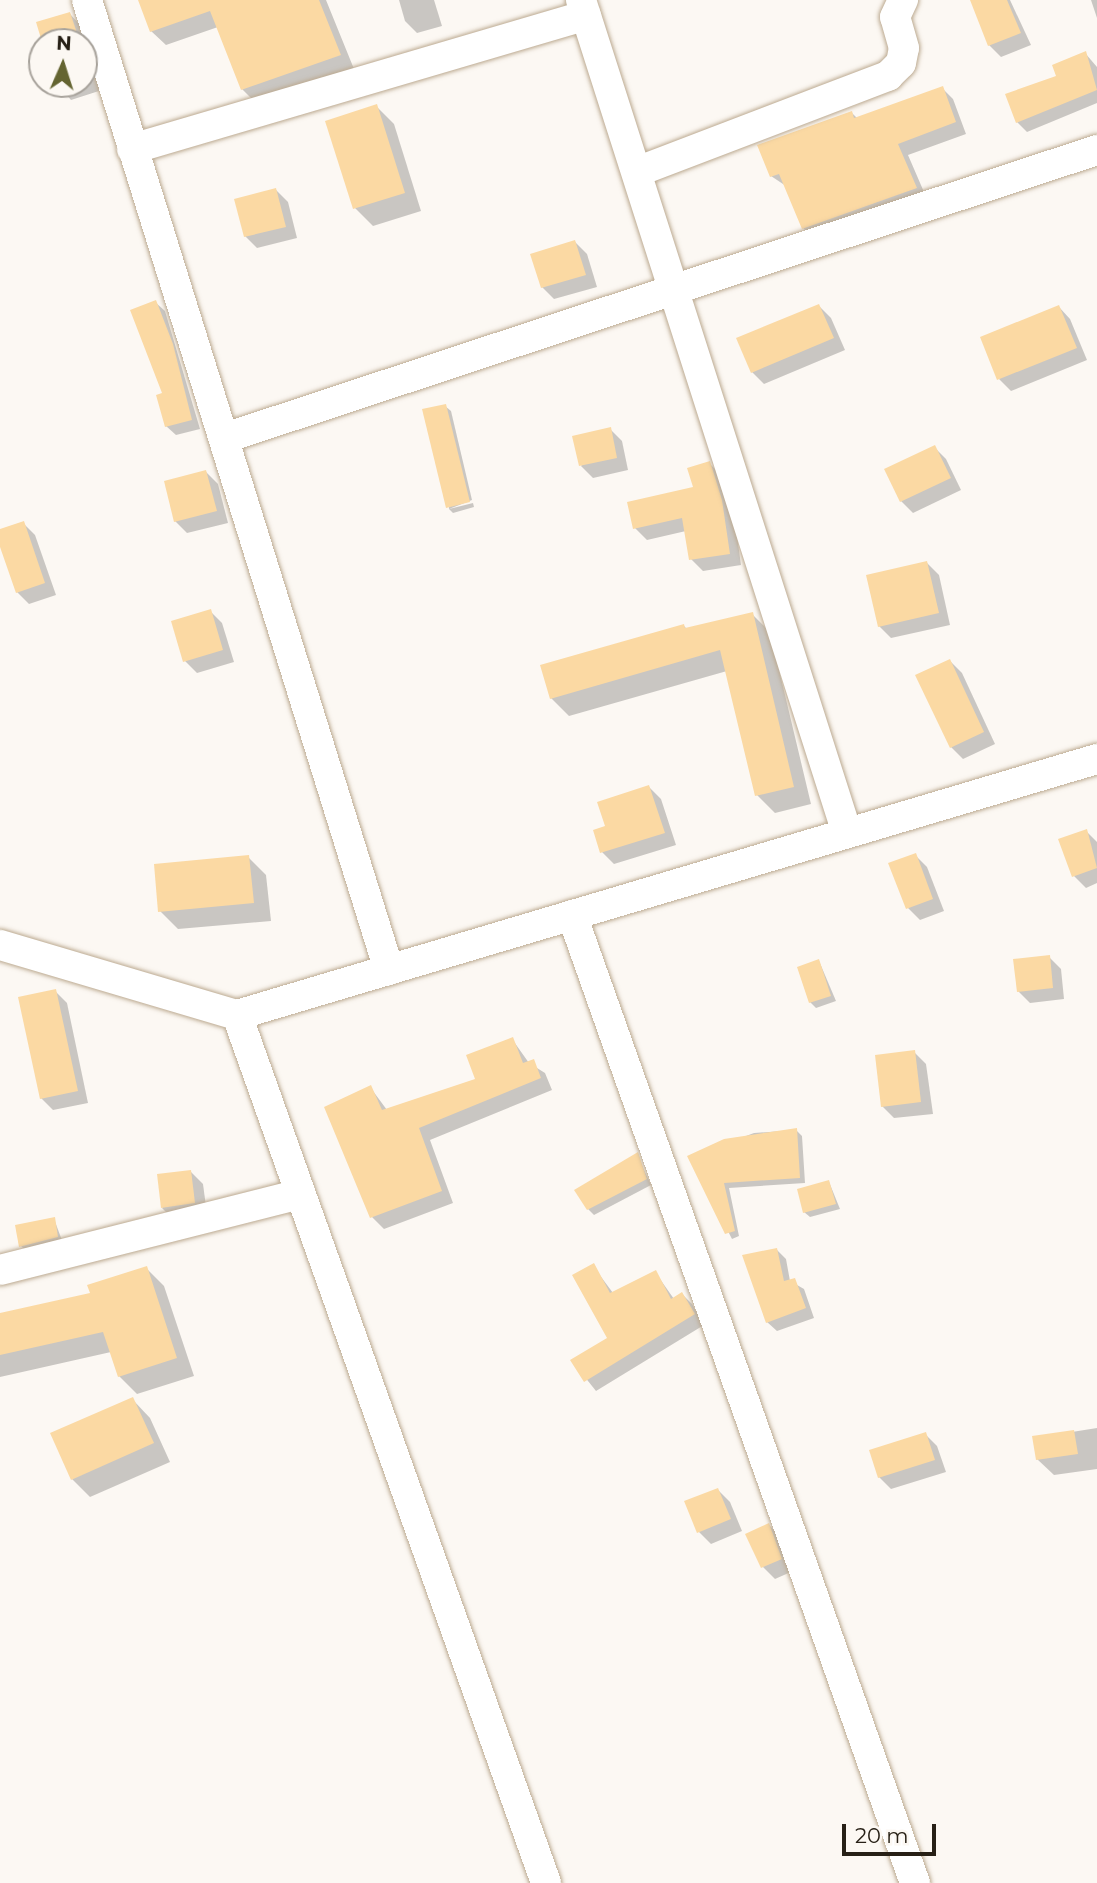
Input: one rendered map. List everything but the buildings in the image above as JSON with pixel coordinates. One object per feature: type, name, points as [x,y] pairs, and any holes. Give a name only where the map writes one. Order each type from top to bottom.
[{"type":"street","points":[[87,0],[389,970]]},
{"type":"street","points":[[639,172],[887,76],[901,63],[904,47],[895,17],[903,0]]},
{"type":"street","points":[[132,149],[584,8],[639,172],[847,834]]},
{"type":"street","points":[[225,439],[1097,150]]},
{"type":"street","points":[[0,945],[237,1015],[1097,759]]},
{"type":"street","points":[[572,915],[915,1883]]},
{"type":"street","points":[[237,1015],[546,1883]]},
{"type":"street","points":[[0,1270],[301,1194]]}]
